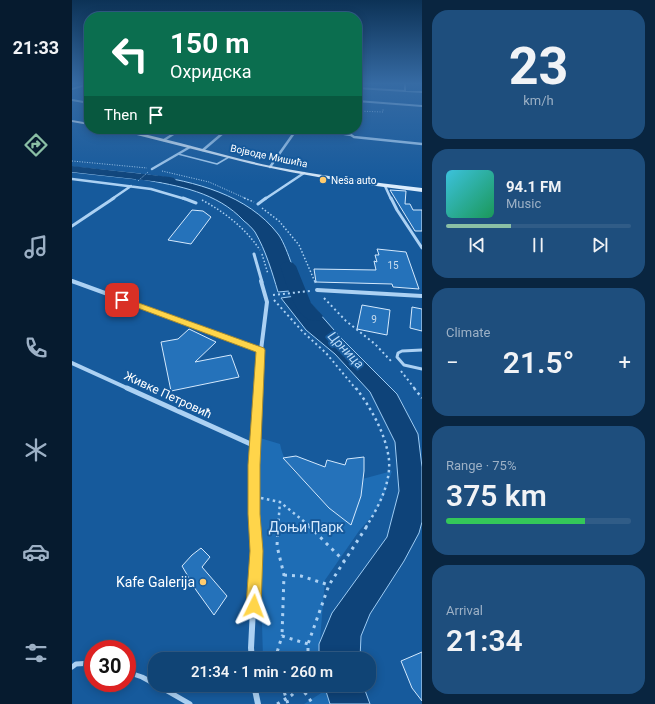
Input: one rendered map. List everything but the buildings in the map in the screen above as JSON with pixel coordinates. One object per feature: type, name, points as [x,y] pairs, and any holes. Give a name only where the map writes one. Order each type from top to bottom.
[{"type":"main road","points":[[72,121],[84,123]]},
{"type":"main road","name":"Војводе Мишића","points":[[143,134],[270,167],[385,186],[422,190]]},
{"type":"street","points":[[164,140],[174,134]]},
{"type":"street","points":[[203,150],[222,134]]},
{"type":"street","points":[[270,167],[293,134]]},
{"type":"street","points":[[344,134],[354,137],[422,144]]},
{"type":"street","points":[[152,169],[190,147]]},
{"type":"street","points":[[258,204],[304,173]]},
{"type":"street","points":[[72,179],[163,190],[178,194],[196,203]]},
{"type":"street","points":[[72,226],[136,182]]},
{"type":"street","points":[[385,186],[397,210],[422,248]]},
{"type":"street","points":[[251,652],[256,551],[254,496],[255,446],[261,350],[267,302],[254,254]]},
{"type":"street","points":[[72,281],[261,350]]},
{"type":"street","points":[[317,290],[422,296]]},
{"type":"street","name":"Живке Петровић","points":[[72,363],[255,446]]},
{"type":"street","points":[[255,692],[258,704]]},
{"type":"lane","points":[[178,154],[217,164],[229,157]]},
{"type":"lane","points":[[422,350],[402,351],[398,353],[397,357],[401,363],[409,367],[422,369]]},
{"type":"lane","points":[[72,667],[76,664],[84,664]]},
{"type":"lane","points":[[136,676],[148,681]]},
{"type":"lane","points":[[170,692],[190,704]]},
{"type":"path","points":[[72,161],[152,169],[209,182],[258,204],[279,221],[299,245],[317,290],[346,321],[375,344],[391,361]]},
{"type":"path","points":[[136,182],[152,169]]},
{"type":"path","points":[[136,182],[143,184]]},
{"type":"path","points":[[196,198],[225,212],[253,239],[261,252],[268,278]]},
{"type":"path","points":[[272,289],[274,300],[349,379],[367,403],[381,432],[389,461],[386,487],[376,510],[329,585],[308,644],[308,652]]},
{"type":"path","points":[[273,295],[317,290]]},
{"type":"path","points":[[397,367],[408,378],[422,398]]},
{"type":"path","points":[[254,496],[280,502],[317,532],[344,561]]},
{"type":"path","points":[[277,652],[282,636],[284,575],[277,546],[280,502]]},
{"type":"path","points":[[284,575],[301,576],[329,585]]},
{"type":"path","points":[[282,636],[308,644]]},
{"type":"path","points":[[284,692],[288,704]]},
{"type":"path","points":[[277,704],[294,692]]},
{"type":"path","points":[[305,692],[313,704]]},
{"type":"green space","name":"Доњи Парк","points":[[260,438],[280,444],[286,461],[298,475],[312,474],[329,488],[392,471],[383,498],[374,514],[359,531],[325,580],[319,652],[263,652],[258,478]]},
{"type":"green space","points":[[323,692],[327,692],[330,704],[304,704]]},
{"type":"water","points":[[72,167],[141,174],[136,179],[72,172]]},
{"type":"water","points":[[148,175],[184,181],[201,186],[219,192],[252,209],[266,221],[281,239],[300,290],[278,292],[266,254],[259,239],[255,232],[233,211],[222,203],[197,192],[169,184],[141,179]]},
{"type":"water","points":[[303,295],[342,339],[397,394],[418,434],[422,467],[422,522],[419,533],[404,561],[370,614],[361,636],[360,652],[319,652],[319,644],[332,613],[387,537],[399,491],[395,442],[370,392],[335,354],[306,330],[281,298]]},
{"type":"water","points":[[326,692],[366,692],[370,704],[330,704]]},
{"type":"waterway","name":"Црница","points":[[72,169],[170,180]]},
{"type":"waterway","name":"Црница","points":[[288,266],[303,305],[314,316]]},
{"type":"place","name":"Neša auto","points":[[323,180]]},
{"type":"place","name":"Kafe Galerija","points":[[203,582]]},
{"type":"route","points":[[122,300],[261,350],[254,465],[256,551],[254,606]]}]
